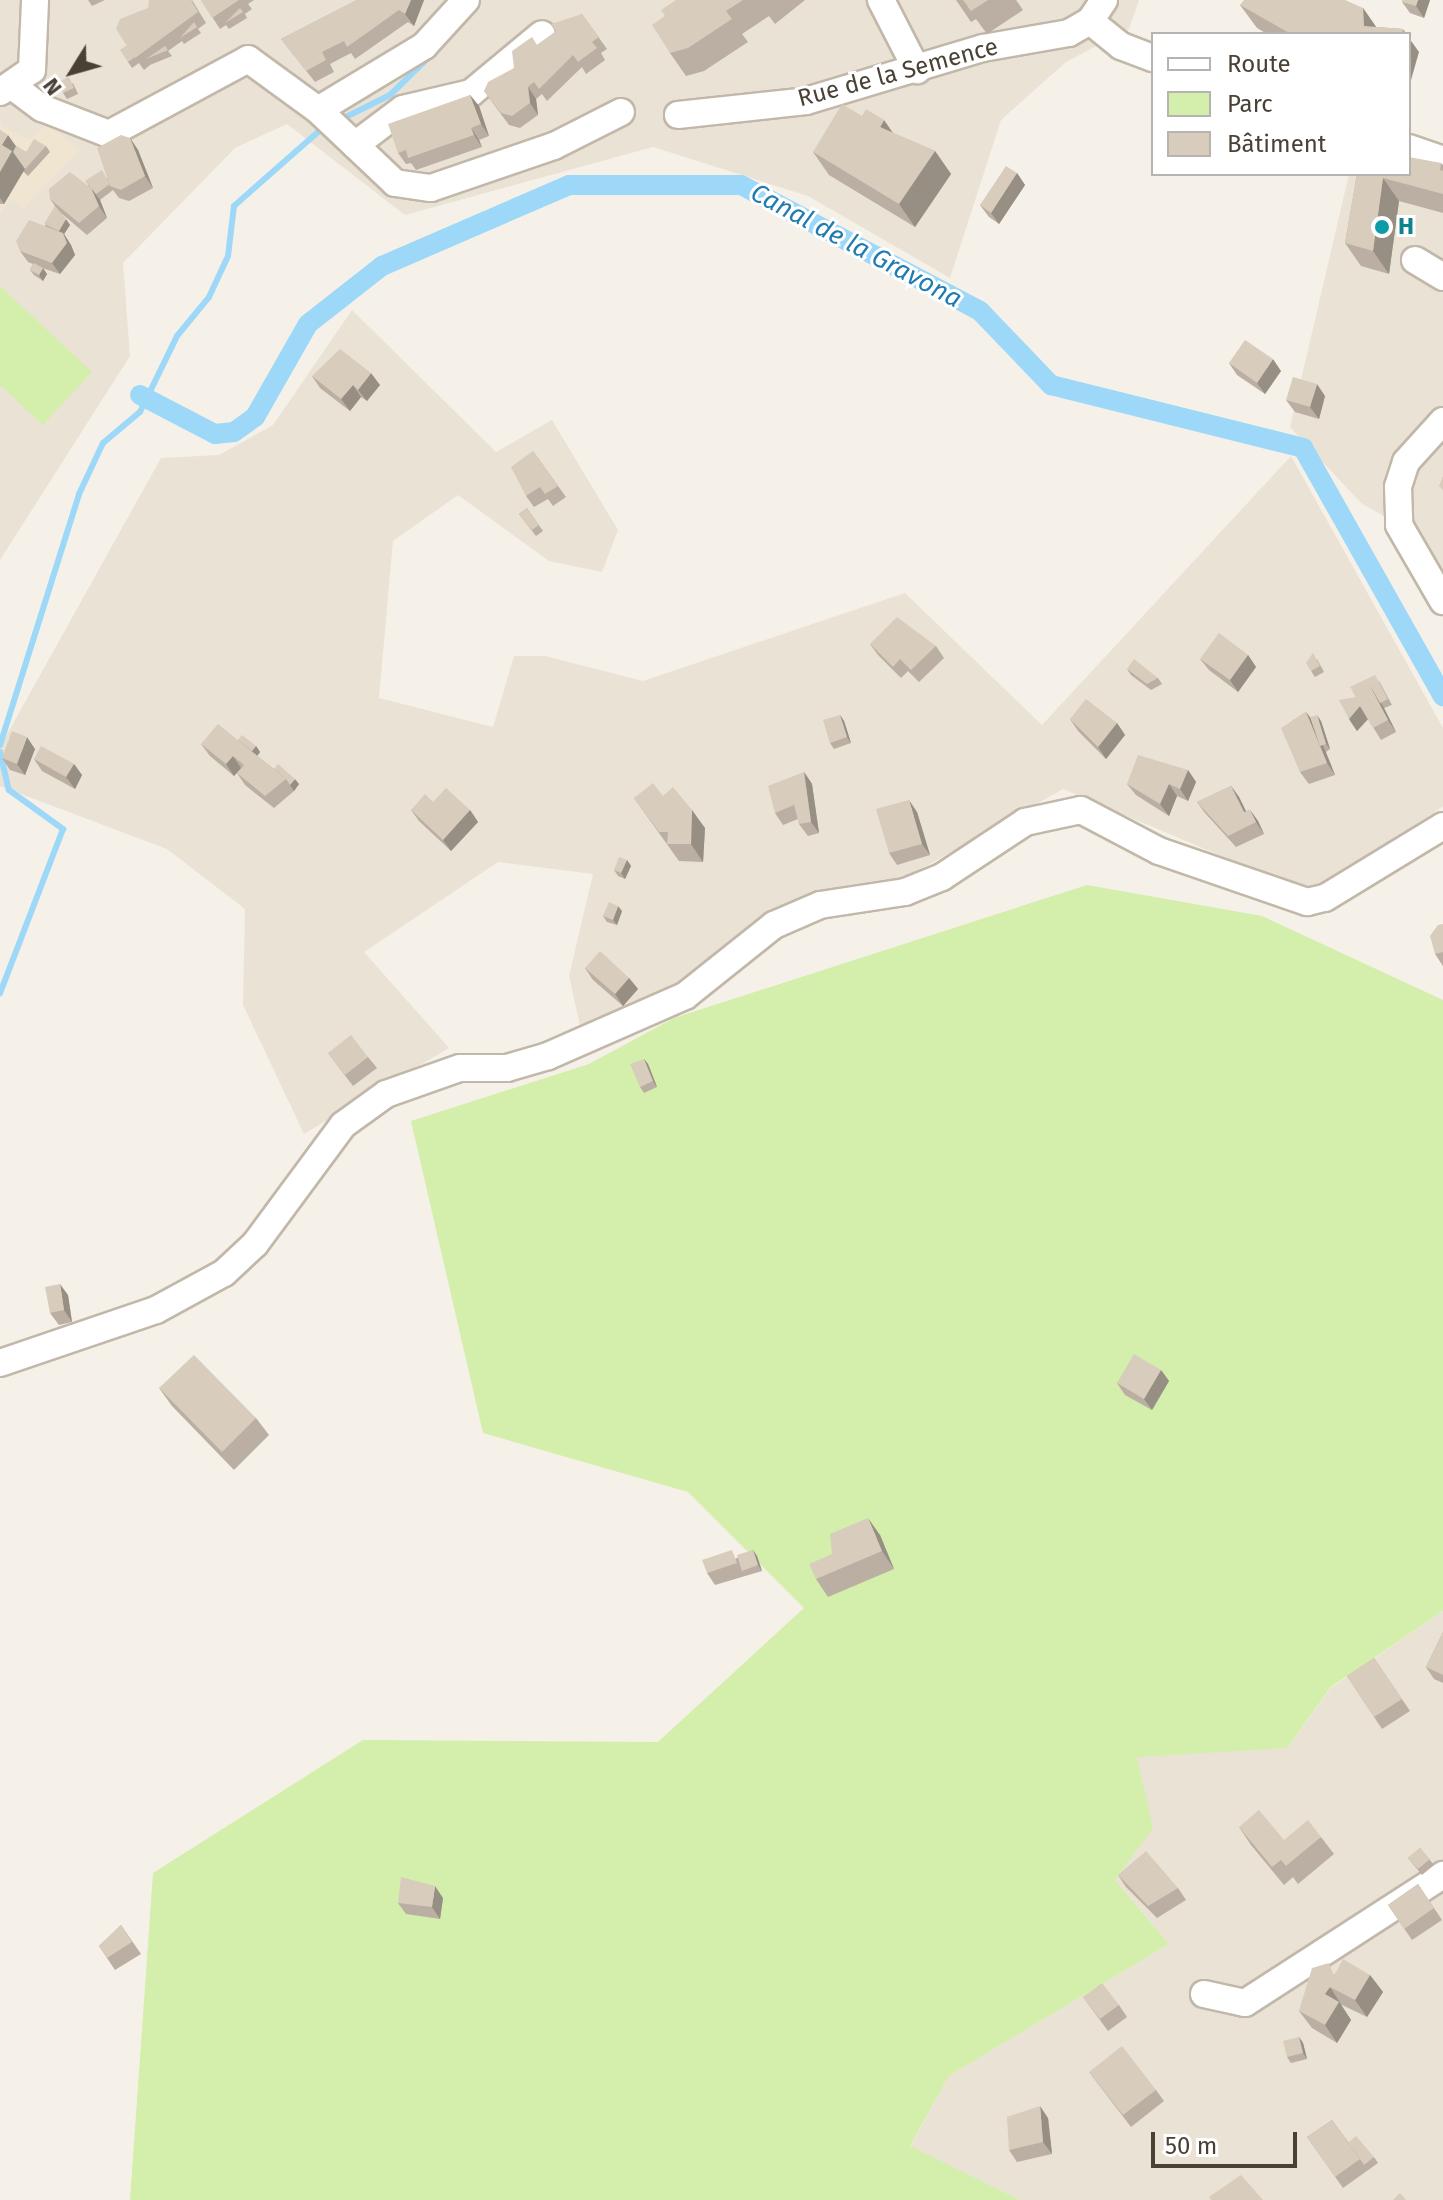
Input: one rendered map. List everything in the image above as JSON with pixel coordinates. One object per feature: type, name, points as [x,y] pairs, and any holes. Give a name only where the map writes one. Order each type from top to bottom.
[{"type":"street","points":[[35,0],[32,70],[7,90],[42,108],[109,134],[248,59],[318,110],[395,183],[431,188],[554,146],[621,112]]},
{"type":"street","points":[[318,110],[424,46],[466,0]]},
{"type":"street","points":[[881,0],[917,70]]},
{"type":"street","points":[[1097,10],[1121,46],[1151,57]]},
{"type":"street","name":"Rue de la Semence","points":[[678,115],[806,101],[917,70],[1097,10]]},
{"type":"street","points":[[355,145],[403,109],[471,93],[542,34]]},
{"type":"street","points":[[1411,149],[1443,160]]},
{"type":"street","points":[[1415,260],[1443,277]]},
{"type":"street","points":[[1443,421],[1406,462],[1398,487],[1399,525],[1443,601]]},
{"type":"street","points":[[0,1363],[156,1310],[224,1273],[255,1244],[343,1125],[386,1094],[460,1068],[507,1068],[548,1056],[685,996],[774,925],[820,905],[905,892],[942,877],[1025,822],[1081,810],[1159,851],[1307,902],[1325,898],[1443,826]]},
{"type":"street","points":[[1204,1994],[1245,2003],[1443,1875]]},
{"type":"shaded area","points":[[0,0],[1139,0],[1129,29],[1066,62],[1001,120],[950,278],[808,196],[653,147],[405,215],[287,124],[235,148],[123,263],[130,356],[0,560]]},
{"type":"shaded area","points":[[0,117],[2,126],[30,140],[47,124],[80,149],[24,208],[10,199],[0,216]]},
{"type":"shaded area","points":[[1443,160],[1443,601],[1399,525],[1361,503],[1290,427],[1349,176],[1411,176],[1411,173]]},
{"type":"shaded area","points":[[352,310],[496,452],[552,420],[618,530],[602,572],[549,561],[458,495],[393,541],[379,698],[493,727],[514,656],[545,656],[643,681],[905,593],[1042,725],[1291,456],[1443,728],[1443,806],[1331,883],[1299,889],[1063,789],[905,878],[822,892],[668,996],[581,1030],[569,976],[593,874],[498,862],[364,952],[449,1048],[304,1134],[243,1005],[245,909],[167,849],[0,786],[0,747],[161,458],[219,455],[273,425]]},
{"type":"shaded area","points":[[1443,1611],[1443,2200],[1020,2200],[910,2147],[949,2076],[1169,1944],[1115,1880],[1152,1828],[1137,1756],[1287,1748],[1331,1688]]},
{"type":"green space","points":[[0,286],[92,372],[43,425],[0,385]]},
{"type":"green space","points":[[1087,885],[1262,916],[1443,1000],[1443,1611],[1331,1687],[1287,1748],[1137,1757],[1153,1828],[1115,1880],[1169,1944],[949,2076],[910,2146],[1020,2200],[130,2200],[153,1873],[363,1740],[658,1742],[804,1608],[688,1492],[483,1433],[411,1121],[589,1064],[674,1018]]},
{"type":"building","points":[[149,0],[191,0],[198,12],[135,58],[116,29],[120,19],[148,8]]},
{"type":"building","points":[[201,0],[239,0],[212,18]]},
{"type":"building","points":[[357,0],[411,0],[405,14],[399,10],[347,47],[344,41],[322,52],[326,60],[306,71],[281,39]]},
{"type":"building","points":[[676,0],[743,0],[726,11],[732,19],[688,48],[670,53],[652,25],[665,16],[661,10]]},
{"type":"building","points":[[963,0],[988,0],[971,11]]},
{"type":"building","points":[[1244,0],[1345,0],[1363,8],[1364,26],[1403,29],[1402,32],[1287,32],[1240,5]]},
{"type":"building","points":[[1402,0],[1418,0],[1416,6]]},
{"type":"building","points":[[240,8],[243,12],[225,23]]},
{"type":"building","points":[[582,14],[599,37],[592,42],[597,48],[578,62],[573,55],[539,89],[534,82],[528,87],[530,103],[512,116],[501,113],[484,91],[488,82],[514,68],[512,51],[532,37],[537,45],[556,31],[551,24]]},
{"type":"building","points":[[194,22],[197,27],[180,38]]},
{"type":"building","points":[[127,45],[135,57],[128,62],[120,50]]},
{"type":"building","points":[[165,46],[168,50],[146,59]]},
{"type":"building","points":[[69,77],[74,88],[63,93],[58,82]]},
{"type":"building","points":[[470,95],[481,124],[471,128],[474,135],[408,158],[406,150],[398,153],[388,124]]},
{"type":"building","points":[[842,104],[862,116],[866,109],[884,120],[880,127],[935,151],[899,204],[813,152]]},
{"type":"building","points":[[0,130],[8,135],[2,145],[12,151],[0,172]]},
{"type":"building","points":[[121,135],[130,138],[145,176],[121,190],[110,186],[97,148]]},
{"type":"building","points":[[34,139],[46,146],[25,169],[13,152],[16,146],[26,152]]},
{"type":"building","points":[[1411,157],[1441,163],[1443,194],[1383,178],[1373,251],[1345,243],[1357,176],[1411,176]]},
{"type":"building","points":[[1006,166],[1017,173],[991,213],[980,205]]},
{"type":"building","points":[[102,170],[110,184],[96,194],[85,181]]},
{"type":"building","points":[[70,172],[91,188],[99,206],[79,223],[50,199],[49,189]]},
{"type":"building","points":[[55,206],[66,219],[59,231],[44,224]]},
{"type":"building","points":[[29,220],[63,233],[67,243],[52,263],[20,251],[16,241]]},
{"type":"building","points":[[34,263],[43,268],[39,275],[30,270]]},
{"type":"building","points":[[1245,340],[1273,359],[1257,383],[1229,363]]},
{"type":"building","points":[[340,349],[371,373],[358,390],[353,385],[341,399],[312,376]]},
{"type":"building","points":[[1293,377],[1317,384],[1310,407],[1286,400]]},
{"type":"building","points":[[533,451],[558,486],[545,494],[540,487],[526,496],[511,467]]},
{"type":"building","points":[[527,508],[539,525],[532,530],[519,514]]},
{"type":"building","points":[[897,617],[936,646],[911,670],[900,659],[893,667],[870,644]]},
{"type":"building","points":[[1219,633],[1248,655],[1230,680],[1200,659]]},
{"type":"building","points":[[1313,653],[1320,666],[1311,671],[1306,663]]},
{"type":"building","points":[[1134,659],[1158,678],[1147,684],[1127,669]]},
{"type":"building","points":[[1375,675],[1388,699],[1380,703],[1368,682],[1353,691],[1350,687]]},
{"type":"building","points":[[1368,682],[1388,720],[1373,728],[1360,706],[1349,719],[1339,700],[1356,697],[1352,691]]},
{"type":"building","points":[[1086,699],[1117,723],[1098,747],[1070,719]]},
{"type":"building","points":[[1306,712],[1327,763],[1300,772],[1281,728]]},
{"type":"building","points":[[840,715],[847,737],[830,743],[823,720]]},
{"type":"building","points":[[1317,715],[1326,744],[1320,746],[1310,717]]},
{"type":"building","points":[[218,724],[286,779],[265,796],[237,773],[244,765],[233,756],[226,764],[201,744]]},
{"type":"building","points":[[12,731],[27,737],[17,764],[2,758]]},
{"type":"building","points":[[242,735],[256,746],[252,751],[238,740]]},
{"type":"building","points":[[41,746],[74,764],[66,777],[34,759]]},
{"type":"building","points":[[1138,755],[1188,770],[1180,789],[1169,784],[1160,804],[1127,784]]},
{"type":"building","points":[[278,764],[295,779],[290,785],[274,769]]},
{"type":"building","points":[[804,772],[811,822],[799,824],[794,805],[775,813],[768,786]]},
{"type":"building","points":[[653,783],[663,796],[673,787],[692,810],[691,844],[667,844],[668,832],[659,832],[634,798]]},
{"type":"building","points":[[1231,786],[1244,812],[1250,810],[1256,822],[1228,836],[1197,802]]},
{"type":"building","points":[[446,788],[470,810],[443,840],[411,810],[425,794],[433,802]]},
{"type":"building","points":[[909,800],[922,844],[889,853],[876,809]]},
{"type":"building","points":[[619,857],[627,860],[621,873],[614,870]]},
{"type":"building","points":[[609,902],[618,906],[613,920],[603,916]]},
{"type":"building","points":[[1443,924],[1443,952],[1435,954],[1430,936],[1438,925]]},
{"type":"building","points":[[600,951],[629,978],[615,994],[585,968]]},
{"type":"building","points":[[351,1035],[368,1057],[345,1075],[328,1053]]},
{"type":"building","points":[[644,1059],[653,1081],[640,1087],[630,1064]]},
{"type":"building","points":[[60,1284],[64,1310],[50,1313],[45,1287]]},
{"type":"building","points":[[1134,1354],[1161,1370],[1144,1399],[1117,1383]]},
{"type":"building","points":[[194,1355],[256,1418],[222,1452],[159,1388]]},
{"type":"building","points":[[868,1518],[882,1551],[816,1579],[809,1564],[832,1554],[830,1534]]},
{"type":"building","points":[[732,1550],[737,1563],[707,1573],[702,1560]]},
{"type":"building","points":[[753,1550],[758,1565],[742,1571],[737,1555]]},
{"type":"building","points":[[1443,1632],[1443,1675],[1426,1667]]},
{"type":"building","points":[[1374,1658],[1402,1699],[1374,1717],[1347,1676]]},
{"type":"building","points":[[1259,1810],[1284,1840],[1308,1820],[1321,1837],[1286,1866],[1281,1860],[1272,1867],[1239,1827]]},
{"type":"building","points":[[1420,1848],[1430,1859],[1418,1869],[1408,1858]]},
{"type":"building","points":[[1146,1851],[1178,1888],[1148,1906],[1118,1875]]},
{"type":"building","points":[[401,1877],[435,1886],[432,1907],[398,1903]]},
{"type":"building","points":[[1418,1884],[1434,1908],[1404,1929],[1388,1905]]},
{"type":"building","points":[[121,1925],[132,1942],[107,1958],[99,1946]]},
{"type":"building","points":[[1343,1959],[1370,1975],[1355,2000],[1330,1987],[1325,1994],[1339,2002],[1325,2025],[1299,2011],[1312,1968],[1329,1963],[1334,1976]]},
{"type":"building","points":[[1102,1983],[1119,2005],[1100,2019],[1083,1997]]},
{"type":"building","points":[[1299,2037],[1303,2053],[1287,2057],[1283,2041]]},
{"type":"building","points":[[1122,2046],[1156,2090],[1123,2115],[1089,2072]]},
{"type":"building","points":[[1040,2106],[1043,2142],[1009,2150],[1007,2117]]},
{"type":"building","points":[[1332,2120],[1360,2159],[1335,2177],[1307,2137]]},
{"type":"building","points":[[1356,2136],[1374,2157],[1364,2165],[1349,2142]]},
{"type":"building","points":[[1241,2175],[1263,2200],[1211,2200],[1209,2197]]},
{"type":"building","points":[[1400,2193],[1406,2200],[1393,2200]]},
{"type":"waterway","points":[[338,121],[390,95],[432,54]]},
{"type":"waterway","points":[[0,745],[79,494],[103,443],[140,412],[177,336],[209,297],[228,256],[234,206],[318,132]]},
{"type":"waterway","name":"Canal de la Gravona","points":[[140,395],[215,434],[234,432],[255,417],[308,324],[382,266],[569,185],[741,185],[980,311],[1051,385],[1303,448],[1443,696]]},
{"type":"waterway","points":[[0,752],[9,790],[63,829],[0,993]]},
{"type":"place","name":"H","points":[[1382,227]]}]
